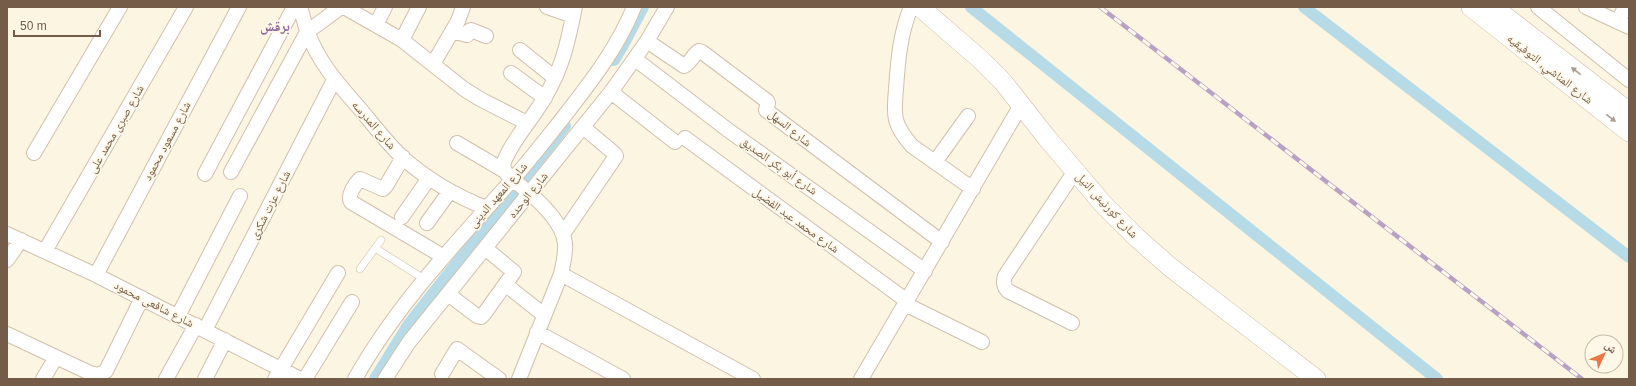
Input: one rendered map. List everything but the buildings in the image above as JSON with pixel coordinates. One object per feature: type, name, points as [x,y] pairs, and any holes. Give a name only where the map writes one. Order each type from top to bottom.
[{"type":"main road","name":"شارع كورنيش النيل","points":[[920,7],[980,59],[1003,82],[1021,106],[1104,205],[1136,237],[1170,267],[1316,379]]},
{"type":"main road","name":"شارع المناشي, التوفيقيه","points":[[1470,7],[1629,132]]},
{"type":"main road","name":"شارع المناشي, التوفيقيه","points":[[1493,7],[1629,112]]},
{"type":"street","points":[[34,153],[120,7]]},
{"type":"street","name":"شارع صبرى محمد على","points":[[45,251],[186,7]]},
{"type":"street","name":"شارع مسعود محمود","points":[[96,275],[239,7]]},
{"type":"street","points":[[205,174],[294,7]]},
{"type":"street","name":"شارع المدرسه","points":[[300,7],[307,32],[334,80],[403,157],[429,178],[450,191],[486,208]]},
{"type":"street","points":[[231,172],[307,32],[343,7],[402,40],[475,96],[527,123]]},
{"type":"street","points":[[376,25],[385,7]]},
{"type":"street","points":[[402,40],[419,7]]},
{"type":"street","points":[[433,64],[452,31],[463,7]]},
{"type":"street","name":"شارع المعهد الدينى","points":[[355,379],[383,332],[424,279],[486,208],[508,175],[600,69],[614,48],[634,7]]},
{"type":"street","name":"شارع الوحده","points":[[385,379],[409,342],[611,92],[647,41],[667,7]]},
{"type":"street","points":[[911,7],[904,26],[899,50],[895,107],[899,129],[912,146],[973,189]]},
{"type":"street","points":[[1586,7],[1624,24],[1625,7]]},
{"type":"street","points":[[508,175],[503,164],[505,159],[544,98],[562,62],[574,12],[551,8]]},
{"type":"street","points":[[1541,8],[1629,80]]},
{"type":"street","points":[[452,31],[467,35],[471,30],[486,36]]},
{"type":"street","name":"شارع السهل","points":[[647,41],[684,66],[696,53],[699,51],[702,52],[767,101],[767,111],[942,242]]},
{"type":"street","points":[[520,50],[555,78]]},
{"type":"street","name":"شارع أبو بكر الصديق","points":[[635,59],[745,142],[925,270]]},
{"type":"street","points":[[511,73],[544,98]]},
{"type":"street","name":"شارع عزت شكرى","points":[[166,379],[200,327],[334,80]]},
{"type":"street","name":"شارع محمد عبد الفضيل","points":[[611,92],[906,303],[982,342]]},
{"type":"street","points":[[862,379],[1021,106]]},
{"type":"street","points":[[935,162],[968,116]]},
{"type":"street","points":[[563,234],[616,156],[583,127]]},
{"type":"street","points":[[457,143],[508,175],[530,193],[549,213],[563,234],[565,258],[561,274],[537,332],[522,378]]},
{"type":"street","points":[[403,157],[383,189],[360,179],[349,199],[351,202],[444,256]]},
{"type":"street","points":[[1072,323],[1008,290],[1004,287],[1003,281],[1075,171]]},
{"type":"street","points":[[402,217],[429,178]]},
{"type":"street","points":[[427,223],[450,191]]},
{"type":"street","points":[[178,316],[240,196]]},
{"type":"street","name":"شارع شافعى محمود","points":[[7,234],[96,275],[200,327],[225,340],[278,374],[300,379]]},
{"type":"street","points":[[7,260],[21,240]]},
{"type":"street","points":[[448,294],[481,317],[513,275],[513,270],[485,248]]},
{"type":"street","points":[[278,374],[338,273]]},
{"type":"street","points":[[561,274],[753,379]]},
{"type":"street","points":[[506,285],[544,315]]},
{"type":"street","points":[[7,334],[90,373],[99,375],[106,371],[142,298]]},
{"type":"street","points":[[305,379],[352,302]]},
{"type":"street","points":[[537,332],[623,379]]},
{"type":"street","points":[[205,379],[225,340]]},
{"type":"street","points":[[442,374],[457,349],[499,379]]},
{"type":"street","points":[[43,379],[56,357]]},
{"type":"lane","points":[[360,269],[381,240]]},
{"type":"lane","points":[[375,248],[424,279]]},
{"type":"waterway","points":[[614,60],[643,7]]},
{"type":"waterway","points":[[971,7],[1437,379]]},
{"type":"waterway","points":[[1304,7],[1629,257]]},
{"type":"waterway","points":[[375,379],[409,324],[565,126]]},
{"type":"railway","points":[[1100,7],[1582,379]]},
{"type":"district","name":"برقش","points":[[275,26]]}]
